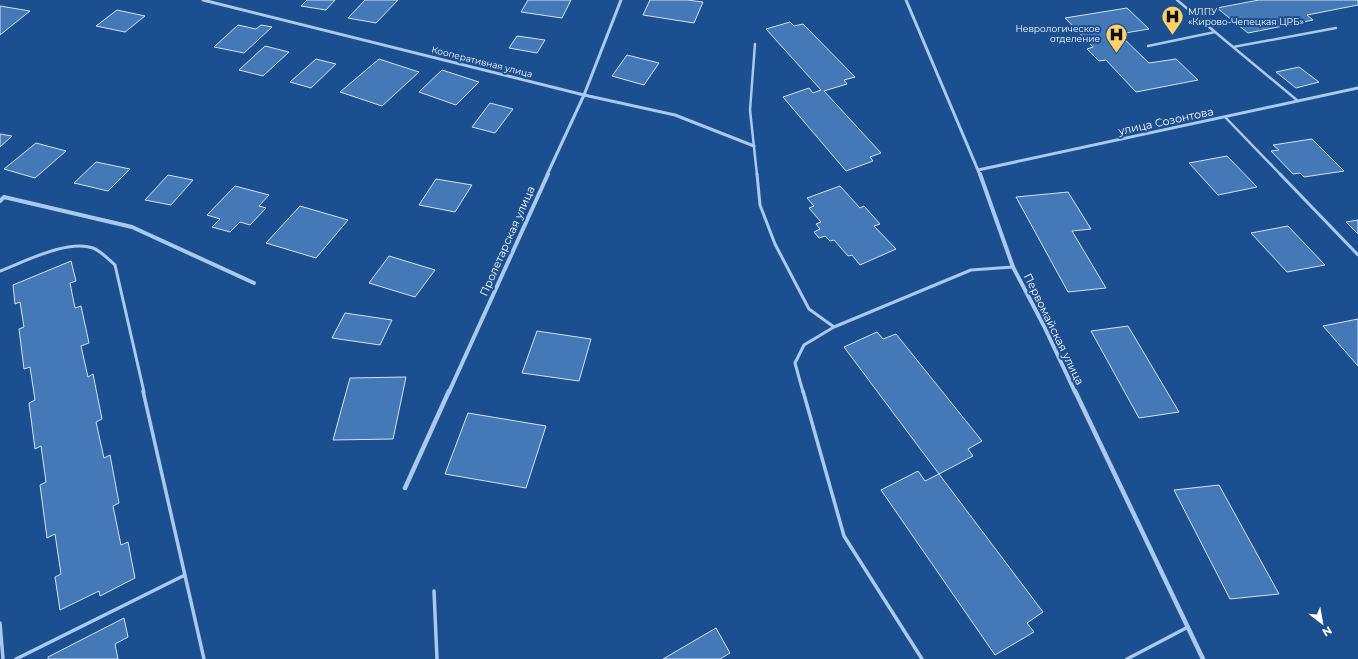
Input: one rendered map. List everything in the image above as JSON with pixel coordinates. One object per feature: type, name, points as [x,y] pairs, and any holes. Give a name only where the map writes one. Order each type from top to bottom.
[{"type":"street","name":"Кооперативная улица","points":[[203,0],[584,95],[675,115],[754,146]]},
{"type":"street","name":"Пролетарская улица","points":[[405,488],[584,95],[621,0]]},
{"type":"street","name":"Первомайская улица","points":[[906,0],[978,170],[1014,267],[1044,326],[1203,659]]},
{"type":"street","name":"улица Созонтова","points":[[978,170],[1358,88]]},
{"type":"street","points":[[0,201],[2,196],[132,227],[254,283]]},
{"type":"lane","points":[[1177,0],[1298,101]]},
{"type":"lane","points":[[1233,47],[1336,28]]},
{"type":"lane","points":[[1148,46],[1215,32]]},
{"type":"lane","points":[[755,44],[750,110],[760,205],[775,244],[809,309],[834,328]]},
{"type":"lane","points":[[1225,117],[1358,255]]},
{"type":"lane","points":[[0,271],[61,249],[87,246],[99,251],[115,265],[204,659]]},
{"type":"lane","points":[[922,659],[844,536],[795,362],[804,346],[834,328],[972,270],[1014,267]]},
{"type":"lane","points":[[16,659],[185,575]]},
{"type":"lane","points":[[434,591],[437,659]]},
{"type":"lane","points":[[0,623],[3,659]]},
{"type":"lane","points":[[1127,659],[1188,626]]},
{"type":"building","points":[[307,0],[335,0],[326,10],[301,6]]},
{"type":"building","points":[[365,0],[398,0],[376,23],[348,18]]},
{"type":"building","points":[[528,0],[571,0],[562,18],[521,12]]},
{"type":"building","points":[[650,0],[687,0],[703,2],[694,23],[643,15]]},
{"type":"building","points":[[1259,0],[1358,0],[1358,5],[1307,15],[1313,20],[1248,33],[1217,8]]},
{"type":"building","points":[[0,6],[30,11],[0,35]]},
{"type":"building","name":"Неврологическое отделение","points":[[1127,8],[1149,29],[1119,34],[1149,63],[1176,59],[1198,80],[1136,92],[1106,60],[1099,61],[1087,49],[1093,47],[1065,18]]},
{"type":"building","points":[[117,10],[145,16],[125,32],[96,26]]},
{"type":"building","points":[[790,22],[794,26],[803,24],[855,77],[844,80],[847,84],[824,91],[881,153],[870,157],[873,161],[846,171],[783,97],[809,88],[813,93],[821,90],[766,29]]},
{"type":"building","points":[[238,25],[256,29],[261,25],[272,27],[244,53],[214,47]]},
{"type":"building","points":[[517,36],[545,40],[537,53],[509,48]]},
{"type":"building","points":[[265,46],[289,52],[263,76],[239,70]]},
{"type":"building","points":[[627,55],[659,63],[644,85],[612,76]]},
{"type":"building","points":[[316,59],[336,64],[311,88],[290,82]]},
{"type":"building","points":[[379,59],[419,72],[382,106],[340,92]]},
{"type":"building","points":[[1299,67],[1319,82],[1296,88],[1276,72]]},
{"type":"building","points":[[442,70],[479,82],[456,105],[419,92]]},
{"type":"building","points":[[490,103],[513,109],[495,133],[472,127]]},
{"type":"building","points":[[0,134],[12,136],[0,147]]},
{"type":"building","points":[[1312,139],[1344,171],[1304,177],[1300,173],[1293,174],[1271,151],[1279,150],[1273,145]]},
{"type":"building","points":[[36,143],[66,151],[35,178],[4,169]]},
{"type":"building","points":[[1227,156],[1257,187],[1218,195],[1189,163]]},
{"type":"building","points":[[96,162],[130,169],[108,191],[74,183]]},
{"type":"building","points":[[168,175],[193,180],[171,205],[145,200]]},
{"type":"building","points":[[436,179],[472,185],[455,212],[419,205]]},
{"type":"building","points":[[235,186],[269,195],[259,206],[266,208],[250,225],[240,222],[230,232],[212,227],[220,219],[207,215]]},
{"type":"building","points":[[840,186],[860,208],[864,206],[880,224],[874,226],[896,249],[860,265],[852,255],[848,256],[834,240],[830,241],[825,236],[819,238],[814,232],[820,229],[816,224],[821,222],[809,208],[814,206],[807,198]]},
{"type":"building","points":[[1068,192],[1091,229],[1072,231],[1106,288],[1068,292],[1016,197]]},
{"type":"building","points":[[300,206],[348,220],[316,258],[266,243]]},
{"type":"building","points":[[1358,220],[1358,234],[1346,222]]},
{"type":"building","points":[[1288,226],[1325,265],[1287,272],[1251,233]]},
{"type":"building","points":[[389,256],[435,270],[415,297],[369,283]]},
{"type":"building","points":[[71,261],[76,281],[70,283],[75,308],[81,306],[89,343],[81,346],[88,377],[93,374],[102,419],[96,422],[104,458],[110,455],[119,503],[113,506],[121,545],[128,542],[135,578],[100,596],[99,591],[60,610],[55,577],[61,574],[55,534],[47,538],[40,485],[46,482],[41,446],[35,449],[29,403],[35,400],[30,367],[24,369],[19,329],[24,327],[20,302],[15,304],[13,285]]},
{"type":"building","points":[[345,313],[392,320],[380,345],[332,338]]},
{"type":"building","points":[[1358,319],[1358,366],[1323,326]]},
{"type":"building","points":[[1128,326],[1179,412],[1139,418],[1091,331]]},
{"type":"building","points":[[537,331],[591,339],[579,381],[522,373]]},
{"type":"building","points":[[877,332],[883,339],[896,334],[982,441],[968,449],[973,456],[939,474],[844,347]]},
{"type":"building","points":[[406,377],[393,439],[333,440],[350,378]]},
{"type":"building","points":[[468,413],[546,426],[526,488],[445,474]]},
{"type":"building","points":[[918,471],[925,481],[939,474],[1043,612],[1027,623],[1034,632],[995,655],[881,490]]},
{"type":"building","points":[[1219,485],[1279,594],[1230,599],[1174,490]]},
{"type":"building","points":[[124,618],[128,637],[115,644],[118,659],[48,659],[48,657]]},
{"type":"building","points":[[716,628],[730,653],[720,659],[663,659]]},
{"type":"place","name":"МЛПУ «Кирово-Чепецкая ЦРБ»","points":[[1172,36]]},
{"type":"place","name":"Неврологическое отделение","points":[[1116,54]]}]
